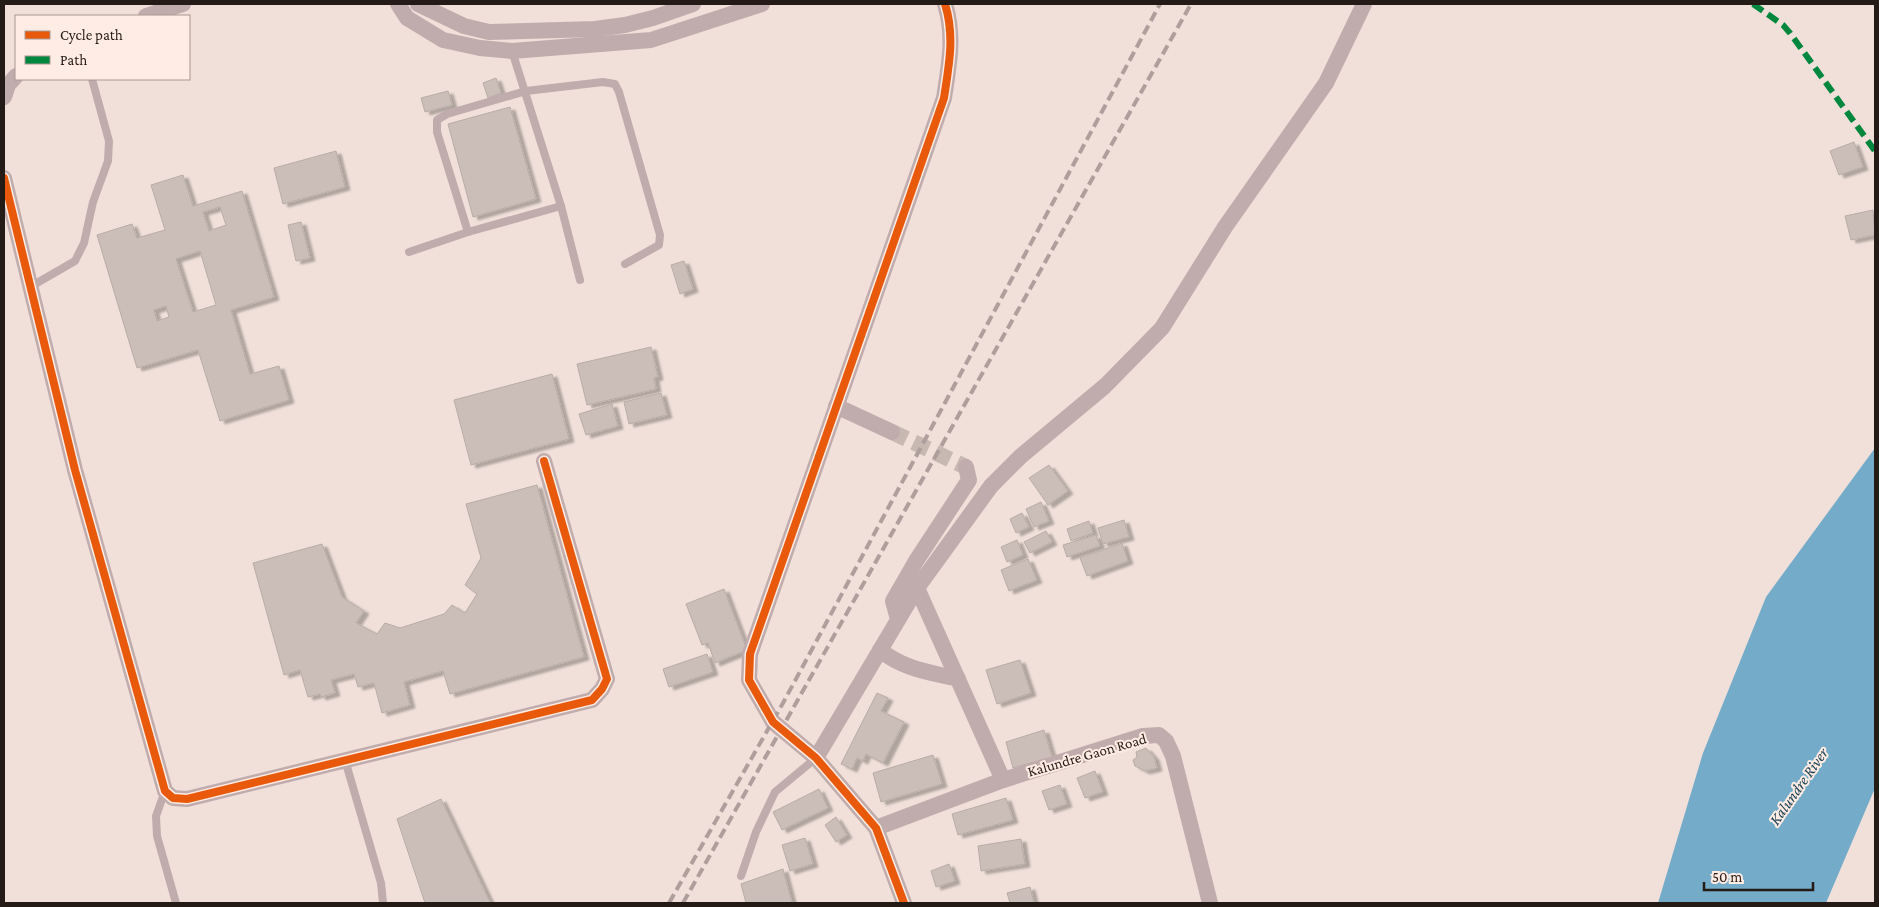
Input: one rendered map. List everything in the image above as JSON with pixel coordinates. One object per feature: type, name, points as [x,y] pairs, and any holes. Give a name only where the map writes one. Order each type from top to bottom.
[{"type":"street","points":[[149,15],[183,4]]},
{"type":"street","points":[[398,4],[408,18],[443,40],[480,48],[512,51],[651,40],[762,4]]},
{"type":"street","points":[[418,4],[464,26],[489,32],[595,29],[625,25],[653,18],[693,4]]},
{"type":"street","points":[[904,903],[876,828],[816,758],[773,722],[748,680],[750,654],[944,98],[952,34],[945,4]]},
{"type":"street","points":[[816,758],[917,588],[991,486],[1021,456],[1105,386],[1162,328],[1225,227],[1326,83],[1364,4]]},
{"type":"street","points":[[4,97],[8,85],[15,77]]},
{"type":"street","points":[[4,178],[75,470],[166,791],[173,798],[187,799],[592,700],[607,680],[544,461]]},
{"type":"street","points":[[836,406],[892,432]]},
{"type":"street","points":[[898,619],[893,601],[916,561],[969,480],[966,467]]},
{"type":"street","points":[[917,588],[1003,780]]},
{"type":"street","points":[[880,650],[905,666],[958,679]]},
{"type":"street","name":"Kalundre Gaon Road","points":[[876,828],[1003,780],[1143,736],[1159,735],[1166,741],[1173,756],[1210,903]]},
{"type":"lane","points":[[512,51],[561,206],[580,280]]},
{"type":"lane","points":[[30,287],[75,261],[84,243],[93,202],[108,161],[109,141],[92,80]]},
{"type":"lane","points":[[468,232],[437,132],[437,120],[447,114],[526,91],[604,82],[615,84],[619,92],[660,235],[659,245],[625,264]]},
{"type":"lane","points":[[409,252],[468,232],[561,206]]},
{"type":"lane","points":[[741,876],[756,832],[775,792],[816,758]]},
{"type":"lane","points":[[345,760],[381,883],[383,903]]},
{"type":"lane","points":[[166,791],[156,816],[156,836],[176,903]]},
{"type":"water","name":"Kalundre River","points":[[1875,448],[1875,788],[1826,903],[1658,903],[1703,753],[1766,597]]},
{"type":"building","points":[[496,78],[501,93],[488,98],[483,83]]},
{"type":"building","points":[[448,91],[452,105],[425,112],[421,98]]},
{"type":"building","points":[[510,107],[536,199],[473,217],[448,124]]},
{"type":"building","points":[[1854,142],[1863,167],[1839,175],[1830,151]]},
{"type":"building","points":[[336,151],[345,187],[283,204],[274,168]]},
{"type":"building","points":[[183,175],[193,206],[242,191],[274,297],[231,310],[250,374],[279,366],[289,400],[220,421],[198,350],[137,368],[97,235],[132,224],[137,238],[165,230],[151,185]],"holes":[[[220,207],[226,225],[209,231],[203,212]],[[200,251],[216,305],[193,312],[176,259]],[[166,306],[169,317],[157,321],[154,310]]]},
{"type":"building","points":[[1873,210],[1875,235],[1851,240],[1845,216]]},
{"type":"building","points":[[301,222],[310,258],[296,261],[288,225]]},
{"type":"building","points":[[684,261],[693,289],[680,294],[671,265]]},
{"type":"building","points":[[651,347],[658,377],[654,378],[656,389],[587,405],[577,364]]},
{"type":"building","points":[[552,374],[569,439],[471,465],[454,400]]},
{"type":"building","points":[[661,393],[667,415],[629,424],[624,402]]},
{"type":"building","points":[[612,404],[618,426],[586,435],[579,414]]},
{"type":"building","points":[[1049,465],[1068,491],[1048,505],[1029,478]]},
{"type":"building","points":[[537,485],[584,657],[450,694],[443,671],[404,682],[410,705],[382,713],[374,683],[358,687],[354,674],[331,680],[335,693],[321,697],[320,694],[308,697],[300,670],[284,675],[253,563],[322,544],[342,597],[364,611],[356,623],[377,634],[385,623],[400,628],[444,614],[452,605],[465,613],[477,594],[465,585],[481,558],[466,504]]},
{"type":"building","points":[[1041,502],[1049,521],[1034,527],[1026,509]]},
{"type":"building","points":[[1022,513],[1029,527],[1016,533],[1010,519]]},
{"type":"building","points":[[1124,520],[1129,537],[1103,544],[1098,528]]},
{"type":"building","points":[[1089,521],[1093,533],[1071,541],[1067,529]]},
{"type":"building","points":[[1046,531],[1052,542],[1030,553],[1024,542]]},
{"type":"building","points":[[1096,535],[1100,546],[1067,557],[1063,545]]},
{"type":"building","points":[[1017,540],[1023,555],[1007,562],[1001,547]]},
{"type":"building","points":[[1122,543],[1128,561],[1087,576],[1080,558]]},
{"type":"building","points":[[1028,559],[1037,580],[1009,591],[1001,570]]},
{"type":"building","points":[[724,589],[747,650],[715,663],[708,643],[702,645],[686,604]]},
{"type":"building","points":[[707,654],[713,672],[669,687],[663,669]]},
{"type":"building","points":[[1020,660],[1031,693],[997,704],[986,670]]},
{"type":"building","points":[[877,693],[888,698],[881,711],[904,722],[883,763],[866,754],[863,761],[857,758],[852,769],[841,764]]},
{"type":"building","points":[[1044,730],[1052,757],[1013,768],[1006,742]]},
{"type":"building","points":[[1146,748],[1154,757],[1157,768],[1145,771],[1135,766],[1133,760],[1137,757],[1136,752]]},
{"type":"building","points":[[933,755],[942,784],[881,802],[873,773]]},
{"type":"building","points":[[1095,771],[1103,792],[1085,798],[1077,778]]},
{"type":"building","points":[[1060,785],[1067,804],[1049,810],[1042,791]]},
{"type":"building","points":[[819,789],[828,808],[782,830],[773,812]]},
{"type":"building","points":[[1006,798],[1013,820],[958,835],[952,814]]},
{"type":"building","points":[[441,799],[491,903],[425,903],[397,819]]},
{"type":"building","points":[[836,817],[847,835],[836,842],[825,825]]},
{"type":"building","points":[[805,838],[813,864],[790,871],[782,845]]},
{"type":"building","points":[[1021,839],[1025,864],[981,871],[978,846]]},
{"type":"building","points":[[949,864],[955,881],[936,887],[931,871]]},
{"type":"building","points":[[783,869],[792,903],[746,903],[741,884]]},
{"type":"building","points":[[1030,887],[1034,903],[1010,903],[1007,893]]},
{"type":"tunnel","points":[[892,432],[966,467]]},
{"type":"railway","points":[[669,903],[783,703],[1160,4]]},
{"type":"railway","points":[[683,903],[1191,4]]},
{"type":"marked path","points":[[1753,4],[1783,25],[1790,33],[1875,151]]},
{"type":"cycle path","points":[[904,903],[876,828],[816,758],[773,722],[749,680],[750,654],[944,98],[950,39],[950,28],[945,4]]},
{"type":"cycle path","points":[[4,178],[75,470],[165,791],[173,798],[187,799],[592,700],[602,689],[607,679],[544,461]]}]
